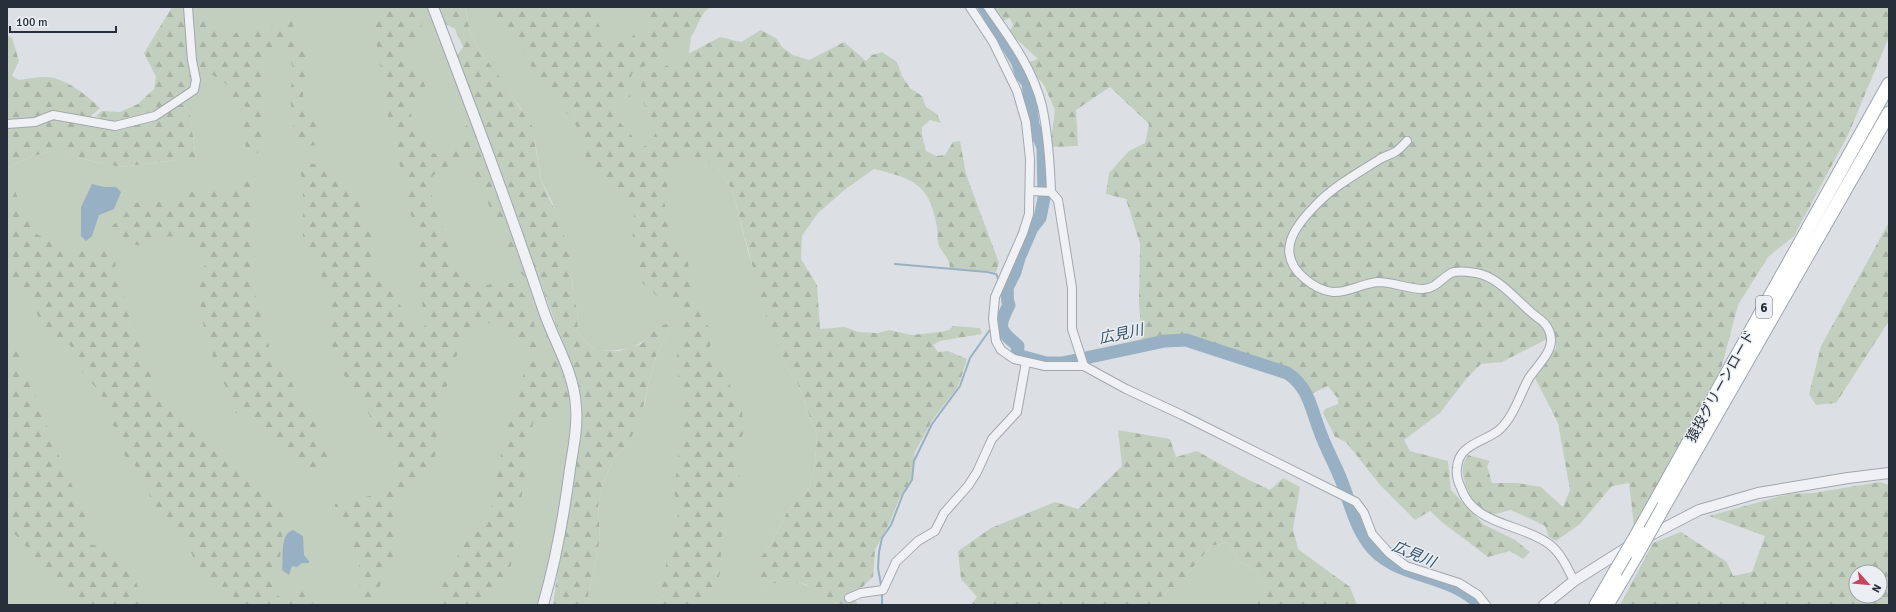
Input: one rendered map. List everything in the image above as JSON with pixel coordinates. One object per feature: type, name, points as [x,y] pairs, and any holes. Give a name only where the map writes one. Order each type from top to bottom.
[{"type":"main road","name":"猿投グリーンロード","points":[[1596,605],[1639,531],[1889,84]]},
{"type":"main road","name":"猿投グリーンロード","points":[[1607,605],[1889,113]]},
{"type":"street","points":[[7,124],[35,122],[53,115],[115,126],[155,116],[194,90],[196,80],[192,60],[188,7]]},
{"type":"street","points":[[434,7],[512,215],[543,310],[566,363],[573,385],[576,408],[571,465],[555,563],[543,605]]},
{"type":"street","points":[[970,7],[993,42],[1020,99],[1026,122],[1029,145],[1032,191],[1027,220],[1023,233],[995,297],[993,319],[996,341],[1001,350],[1014,359],[1026,362],[1058,367],[1084,364],[1126,389],[1182,414],[1356,502],[1364,513],[1372,534],[1389,553],[1406,566],[1459,583],[1478,595],[1486,605]]},
{"type":"street","points":[[988,7],[1024,62],[1042,105],[1046,128],[1049,192]]},
{"type":"street","points":[[1407,141],[1395,152],[1385,156],[1356,174],[1326,195],[1315,206],[1299,224],[1289,244],[1288,252],[1291,262],[1296,271],[1307,280],[1318,287],[1335,292],[1378,282],[1424,289],[1433,286],[1452,272],[1479,273],[1501,285],[1545,324],[1552,339],[1549,349],[1528,380],[1519,401],[1507,420],[1497,431],[1474,443],[1460,458],[1457,466],[1457,478],[1462,492],[1474,508],[1489,519],[1538,537],[1548,543],[1560,554],[1574,581]]},
{"type":"street","points":[[1032,191],[1049,192],[1058,200],[1072,288],[1072,329],[1084,364]]},
{"type":"street","points":[[849,598],[861,593],[881,590],[896,562],[918,541],[935,531],[944,513],[968,486],[978,472],[992,439],[1018,412],[1026,362]]},
{"type":"street","points":[[1544,605],[1574,581],[1622,550],[1699,510],[1758,493],[1848,478],[1889,473]]},
{"type":"green space","points":[[172,7],[187,7],[194,80],[190,89],[158,110],[121,121],[108,123],[96,116],[102,111],[120,112],[138,104],[154,89],[156,77],[144,53]]},
{"type":"green space","points":[[191,7],[429,7],[475,133],[506,209],[569,388],[572,457],[540,605],[7,605],[7,168],[30,157],[52,151],[68,151],[78,158],[120,167],[178,160],[196,160],[190,113],[182,104],[193,94]]},
{"type":"green space","points":[[198,7],[206,7],[211,21],[231,36],[242,29],[265,31],[284,18],[286,7],[291,7],[293,27],[305,54],[306,71],[303,95],[305,106],[318,130],[322,143],[307,147],[294,141],[293,116],[289,93],[295,73],[285,46],[280,48],[277,54],[268,61],[263,68],[264,91],[262,106],[264,124],[261,151],[255,155],[247,152],[241,127],[245,113],[253,118],[256,111],[233,101],[232,88],[198,65],[193,34]]},
{"type":"green space","points":[[382,7],[428,7],[419,31],[408,51],[410,62],[423,80],[427,92],[420,103],[411,112],[413,122],[431,153],[445,155],[449,143],[463,136],[466,125],[475,133],[506,209],[531,284],[520,272],[467,158],[438,171],[427,182],[440,218],[455,269],[474,290],[493,283],[514,283],[529,301],[539,346],[532,349],[509,327],[492,322],[477,327],[463,336],[438,413],[435,459],[429,473],[418,484],[405,493],[396,510],[398,536],[392,559],[371,605],[359,605],[363,596],[358,581],[360,556],[355,550],[350,548],[349,522],[335,516],[335,504],[374,495],[393,481],[397,468],[394,456],[376,429],[367,410],[367,400],[353,387],[340,370],[332,345],[332,318],[324,281],[316,263],[313,251],[303,242],[303,182],[297,160],[313,164],[323,163],[338,171],[362,203],[361,211],[363,222],[376,245],[372,252],[372,262],[384,277],[393,283],[397,300],[417,334],[425,326],[416,252],[415,224],[409,210],[392,128],[384,105],[388,91],[380,63],[382,57],[376,44],[375,29],[378,17],[383,19],[388,13]]},
{"type":"green space","points":[[437,7],[465,7],[470,32],[482,54],[499,76],[532,126],[541,180],[559,220],[568,248],[573,275],[572,296],[577,308],[578,334],[596,351],[619,351],[641,344],[659,326],[670,323],[669,331],[656,356],[640,422],[626,446],[613,460],[603,483],[598,506],[600,536],[586,605],[553,605],[580,407],[575,375],[456,57],[463,47],[455,29],[443,23]]},
{"type":"green space","points":[[465,7],[651,7],[651,18],[691,37],[689,53],[718,168],[732,190],[749,255],[785,364],[797,382],[817,436],[815,463],[809,489],[788,510],[771,544],[762,556],[763,592],[772,583],[780,580],[789,580],[807,585],[839,605],[586,605],[600,536],[598,506],[603,483],[613,460],[626,446],[644,406],[656,356],[669,331],[659,326],[646,340],[639,344],[623,349],[606,351],[596,351],[578,334],[577,308],[572,296],[573,275],[552,202],[541,180],[535,141],[520,107],[482,54],[470,32]]},
{"type":"green space","points":[[489,7],[590,7],[600,27],[602,42],[616,45],[644,30],[651,18],[651,7],[712,7],[705,12],[691,37],[680,48],[657,61],[634,70],[630,85],[631,102],[618,92],[612,104],[613,115],[632,136],[638,149],[650,144],[656,132],[639,92],[645,75],[654,72],[720,37],[741,42],[761,30],[776,38],[782,47],[793,55],[809,60],[844,42],[866,61],[872,55],[882,52],[897,62],[902,76],[910,88],[922,96],[926,107],[937,114],[941,123],[930,120],[922,127],[922,135],[926,151],[936,156],[945,155],[953,142],[960,141],[966,174],[999,263],[996,272],[950,268],[947,257],[938,243],[934,213],[930,201],[924,192],[918,185],[909,180],[874,169],[847,188],[818,213],[802,236],[801,259],[817,285],[820,329],[845,327],[858,332],[878,333],[889,330],[912,335],[940,332],[949,330],[953,326],[980,328],[982,334],[940,341],[933,345],[938,352],[948,351],[967,359],[955,391],[933,419],[915,452],[911,480],[900,497],[889,524],[875,550],[873,577],[859,590],[855,600],[858,605],[839,605],[805,584],[787,580],[772,584],[763,592],[757,589],[754,575],[762,556],[771,544],[788,510],[809,489],[815,463],[817,436],[797,382],[785,364],[768,323],[732,190],[718,168],[703,158],[684,156],[669,178],[664,201],[671,236],[688,256],[689,278],[696,303],[711,332],[710,348],[714,358],[731,387],[742,412],[743,432],[737,457],[740,479],[727,504],[722,533],[720,573],[713,594],[706,594],[705,605],[653,605],[664,580],[670,534],[677,520],[678,513],[675,498],[675,480],[678,466],[678,450],[684,420],[680,413],[682,395],[676,366],[678,347],[684,324],[684,310],[672,303],[660,299],[636,277],[639,262],[632,250],[634,214],[628,202],[610,181],[587,164],[582,133],[562,107],[548,94],[519,46],[495,25]]},
{"type":"green space","points":[[991,7],[1889,7],[1889,37],[1848,135],[1794,236],[1768,257],[1738,305],[1720,373],[1634,526],[1629,483],[1612,486],[1580,524],[1556,541],[1549,537],[1545,526],[1511,510],[1492,514],[1483,510],[1473,500],[1466,486],[1463,466],[1468,455],[1490,461],[1487,466],[1492,483],[1518,483],[1541,487],[1563,507],[1570,490],[1558,423],[1535,378],[1556,348],[1556,339],[1545,340],[1502,362],[1481,364],[1467,378],[1440,413],[1404,440],[1410,451],[1448,461],[1451,490],[1483,524],[1515,540],[1530,552],[1523,559],[1510,551],[1488,557],[1443,523],[1430,511],[1415,520],[1380,485],[1346,442],[1335,437],[1323,413],[1325,409],[1338,404],[1338,399],[1328,386],[1309,395],[1299,378],[1288,372],[1188,338],[1173,338],[1142,343],[1139,302],[1140,244],[1126,199],[1106,194],[1109,173],[1129,151],[1145,143],[1149,124],[1110,87],[1076,110],[1078,146],[1050,147],[1055,110],[1044,85],[1037,77],[1033,80],[1027,63],[1038,59],[1009,32],[1013,25],[1010,18],[1001,22]]},
{"type":"green space","points":[[7,35],[12,38],[19,61],[12,76],[19,80],[41,77],[51,78],[74,87],[100,108],[91,116],[102,128],[121,129],[163,115],[182,104],[190,113],[196,160],[178,160],[120,167],[78,158],[68,151],[52,151],[30,157],[7,168]]},
{"type":"green space","points":[[255,167],[255,178],[251,186],[255,205],[255,254],[253,284],[270,350],[284,364],[299,400],[314,420],[322,444],[329,453],[324,464],[315,469],[315,481],[307,478],[292,458],[266,431],[233,411],[228,392],[216,365],[204,328],[198,290],[202,268],[211,261],[202,251],[185,239],[179,237],[166,237],[148,244],[134,245],[111,240],[105,232],[124,216],[130,205],[142,201],[169,203],[180,192],[193,188],[199,193],[216,187],[227,187],[235,183],[245,168]]},
{"type":"green space","points":[[7,173],[33,232],[69,252],[94,248],[104,250],[116,258],[115,274],[122,282],[124,290],[123,301],[133,322],[149,366],[155,391],[177,418],[203,441],[229,459],[258,484],[284,511],[279,571],[272,593],[287,600],[295,586],[308,583],[313,605],[243,605],[196,563],[185,540],[176,531],[168,528],[151,502],[145,476],[125,456],[101,393],[81,371],[70,345],[57,344],[7,270]]},
{"type":"green space","points":[[1889,222],[1889,321],[1836,403],[1816,405],[1809,394],[1821,346]]},
{"type":"green space","points":[[546,329],[565,376],[570,406],[564,407],[552,420],[533,423],[511,565],[501,588],[485,605],[433,605],[465,541],[488,524],[506,427],[518,404],[526,360],[535,356],[547,359]]},
{"type":"green space","points":[[7,335],[23,363],[52,440],[89,524],[87,544],[105,547],[125,565],[137,584],[139,605],[78,605],[53,584],[31,552],[7,526]]},
{"type":"green space","points":[[1118,430],[1170,439],[1176,457],[1197,451],[1243,477],[1270,490],[1283,478],[1300,487],[1293,529],[1298,549],[1350,587],[1357,605],[1257,605],[1263,583],[1256,571],[1241,563],[1228,542],[1211,546],[1182,580],[1162,596],[1159,605],[971,605],[977,597],[961,579],[958,551],[991,528],[1055,502],[1078,509],[1122,466]]},
{"type":"green space","points":[[1880,482],[1889,485],[1889,605],[1620,605],[1653,543],[1681,532],[1727,562],[1733,576],[1752,572],[1765,536],[1709,516],[1788,494],[1813,493]]},
{"type":"green space","points":[[1228,542],[1241,563],[1256,571],[1277,605],[1159,605],[1162,596],[1182,580],[1211,546]]},
{"type":"water","points":[[92,184],[104,187],[116,187],[121,192],[114,209],[99,215],[92,236],[86,241],[81,236],[81,207]]},
{"type":"water","points":[[293,530],[303,536],[304,555],[309,563],[302,563],[297,567],[293,566],[289,575],[282,570],[283,547],[286,536]]},
{"type":"waterway","name":"広見川","points":[[984,7],[1018,63],[1021,74],[1028,83],[1033,125],[1043,147],[1044,198],[1040,218],[1032,228],[1019,258],[1015,272],[1007,288],[1007,299],[1009,305],[1002,324],[1004,332],[1018,346],[1017,355],[1046,363],[1062,363],[1165,341],[1186,340],[1287,373],[1300,384],[1308,398],[1321,436],[1342,482],[1356,521],[1368,543],[1379,555],[1392,564],[1454,587],[1468,594],[1480,605]]},
{"type":"waterway","points":[[895,264],[987,272],[996,274],[999,280]]},
{"type":"waterway","name":"広見川","points":[[996,326],[1001,323]]},
{"type":"waterway","points":[[881,585],[878,568],[882,538],[891,525],[903,494],[912,480],[914,461],[932,424],[960,386],[970,358],[992,329]]},
{"type":"waterway","points":[[882,593],[882,604]]}]
